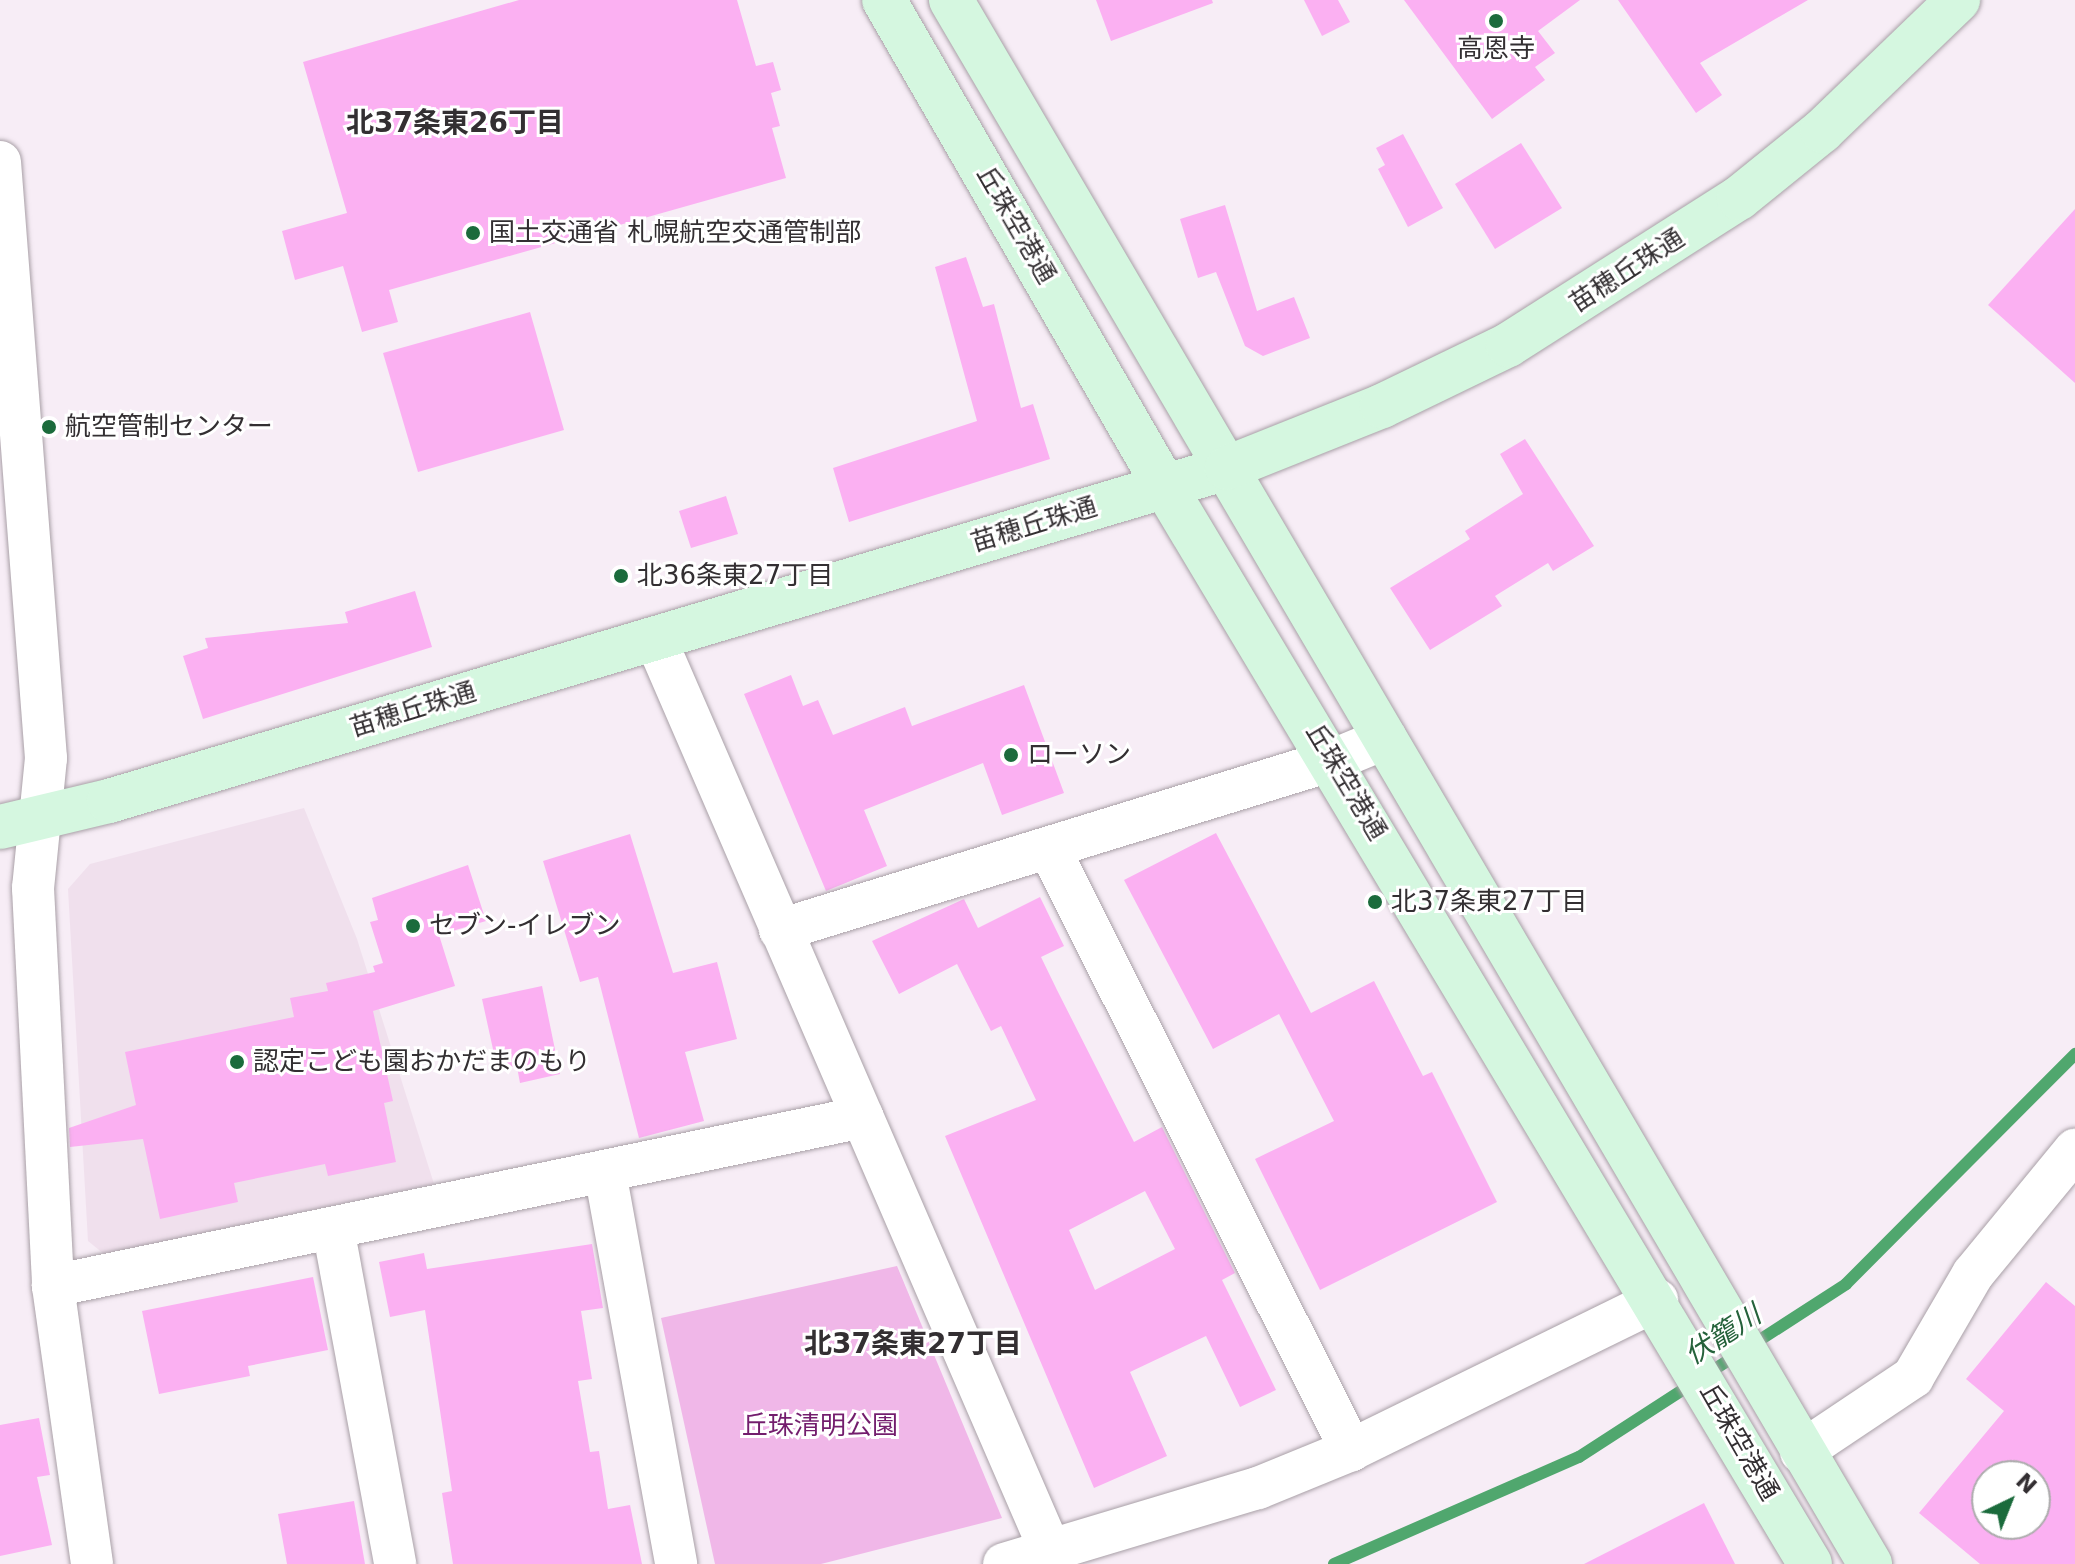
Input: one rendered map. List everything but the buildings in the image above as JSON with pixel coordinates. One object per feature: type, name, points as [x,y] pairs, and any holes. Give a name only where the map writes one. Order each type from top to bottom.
[{"type":"main road","name":"丘珠空港通","points":[[884,0],[1165,487],[1333,760],[1665,1314],[1810,1564]]},
{"type":"main road","name":"丘珠空港通","points":[[951,0],[1386,738],[1801,1452],[1870,1564]]},
{"type":"main road","name":"苗穂丘珠通","points":[[0,827],[655,638],[1227,468],[1410,393],[1508,345],[1613,282],[1751,189],[1822,131],[1958,0]]},
{"type":"street","points":[[0,162],[46,758],[33,888],[53,1286],[92,1564]]},
{"type":"street","points":[[655,638],[1050,1550]]},
{"type":"street","points":[[780,930],[1333,760],[1386,738]]},
{"type":"street","points":[[1049,848],[1351,1450]]},
{"type":"street","points":[[53,1286],[863,1117]]},
{"type":"street","points":[[1801,1452],[1913,1377],[1973,1274],[2075,1150]]},
{"type":"street","points":[[605,1172],[676,1564]]},
{"type":"street","points":[[333,1228],[395,1564]]},
{"type":"street","points":[[1004,1564],[1258,1488],[1665,1314]]},
{"type":"shaded area","name":"認定こども園おかだまのもり","points":[[304,808],[357,939],[434,1184],[104,1254],[88,1241],[68,889],[90,864]]},
{"type":"green space","name":"丘珠清明公園","points":[[897,1266],[1002,1518],[821,1564],[715,1564],[661,1318]]},
{"type":"waterway","name":"伏籠川","points":[[1334,1564],[1579,1457],[1846,1284],[2075,1054]]},
{"type":"place","name":"高恩寺","points":[[1496,21]]},
{"type":"place","name":"国土交通省 札幌航空交通管制部","points":[[473,233]]},
{"type":"place","name":"航空管制センター","points":[[49,427]]},
{"type":"place","name":"北36条東27丁目","points":[[621,576]]},
{"type":"place","name":"ローソン","points":[[1011,755]]},
{"type":"place","name":"北37条東27丁目","points":[[1375,902]]},
{"type":"place","name":"セブン-イレブン","points":[[413,926]]},
{"type":"place","name":"認定こども園おかだまのもり","points":[[237,1062]]},
{"type":"district","name":"北37条東26丁目","points":[[455,123]]},
{"type":"district","name":"北37条東27丁目","points":[[913,1344]]}]
